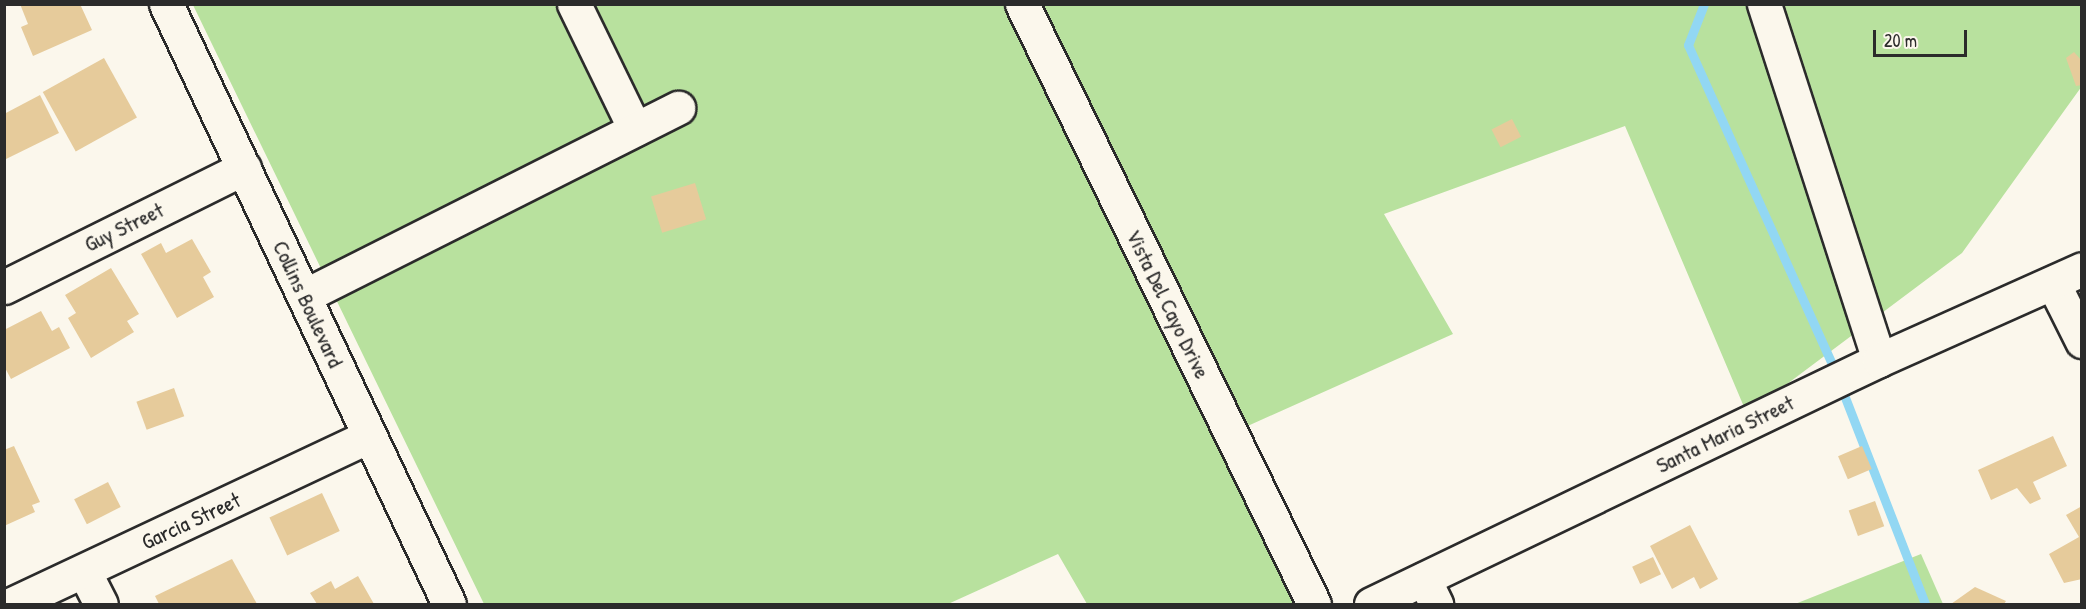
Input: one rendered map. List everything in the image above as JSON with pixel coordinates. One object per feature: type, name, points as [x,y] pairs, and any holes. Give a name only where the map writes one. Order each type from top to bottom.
[{"type":"street","name":"Collins Boulevard","points":[[166,4],[449,604]]},
{"type":"street","points":[[574,4],[635,129]]},
{"type":"street","name":"Vista Del Cayo Drive","points":[[1022,4],[1314,604]]},
{"type":"street","points":[[1764,4],[1879,360]]},
{"type":"street","points":[[304,296],[678,108]]},
{"type":"street","name":"Guy Street","points":[[4,287],[244,168]]},
{"type":"street","points":[[2068,276],[2082,341]]},
{"type":"street","name":"Santa Maria Street","points":[[1371,604],[1430,592],[1879,360],[2068,276]]},
{"type":"street","name":"Garcia Street","points":[[12,604],[369,436]]},
{"type":"street","points":[[84,571],[101,604]]},
{"type":"green space","points":[[2081,4],[2082,86],[1962,253],[1747,414],[1625,126],[1384,214],[1453,334],[1241,429],[1320,604],[1087,604],[1058,554],[948,604],[484,604],[193,5]]},
{"type":"green space","points":[[1921,554],[1943,604],[1795,604]]},
{"type":"building","points":[[20,4],[80,4],[92,30],[33,56],[21,27],[28,24]]},
{"type":"building","points":[[2074,52],[2082,61],[2082,85],[2076,86],[2066,58]]},
{"type":"building","points":[[104,58],[137,117],[76,151],[43,92]]},
{"type":"building","points":[[40,95],[59,133],[4,160],[4,114]]},
{"type":"building","points":[[1512,119],[1521,137],[1501,147],[1492,129]]},
{"type":"building","points":[[695,183],[706,219],[662,233],[651,196]]},
{"type":"building","points":[[192,239],[211,272],[203,277],[214,297],[177,318],[141,254],[161,243],[166,253]]},
{"type":"building","points":[[111,268],[139,314],[127,321],[134,332],[91,358],[68,318],[76,313],[65,295]]},
{"type":"building","points":[[41,311],[52,331],[59,327],[70,348],[11,379],[4,366],[4,330]]},
{"type":"building","points":[[174,388],[184,416],[147,430],[136,402]]},
{"type":"building","points":[[2053,436],[2067,466],[2033,482],[2041,499],[2030,504],[2017,488],[1991,500],[1978,470]]},
{"type":"building","points":[[14,446],[40,502],[32,505],[35,512],[4,526],[4,450]]},
{"type":"building","points":[[1862,446],[1872,469],[1848,479],[1838,456]]},
{"type":"building","points":[[108,482],[121,507],[87,524],[74,499]]},
{"type":"building","points":[[322,493],[340,531],[287,556],[269,518]]},
{"type":"building","points":[[1875,501],[1884,526],[1858,536],[1849,511]]},
{"type":"building","points":[[2082,506],[2082,579],[2064,583],[2049,554],[2079,537],[2066,515]]},
{"type":"building","points":[[1690,525],[1718,579],[1700,589],[1694,577],[1672,589],[1650,546]]},
{"type":"building","points":[[1653,557],[1661,574],[1640,584],[1632,567]]},
{"type":"building","points":[[232,559],[257,604],[159,604],[155,596]]},
{"type":"building","points":[[358,576],[374,604],[317,604],[310,593],[331,581],[335,589]]},
{"type":"building","points":[[1975,587],[2006,601],[2004,604],[1951,604]]},
{"type":"waterway","points":[[1704,4],[1688,45],[1834,369],[1925,604]]}]
